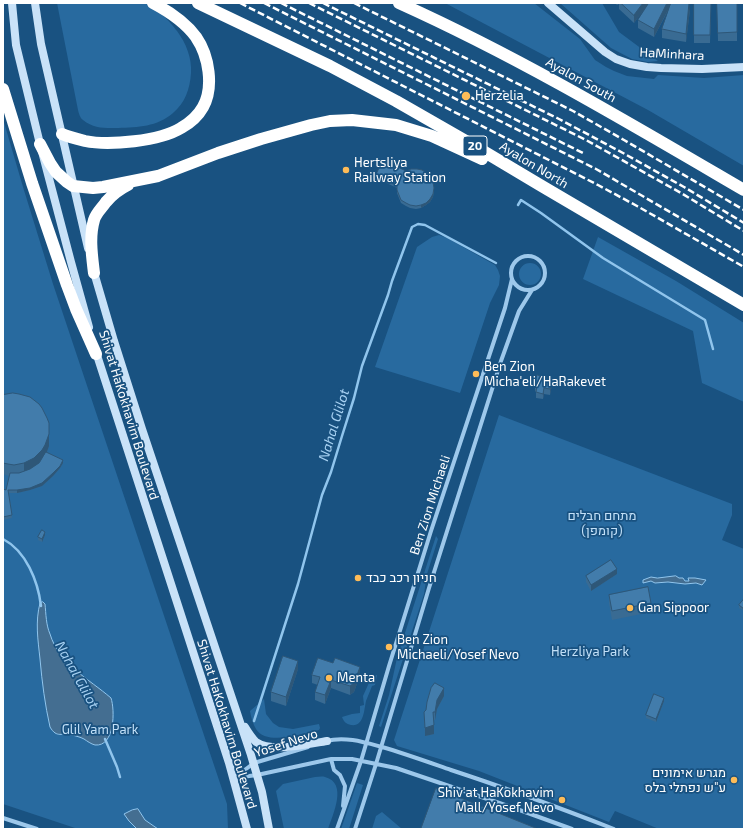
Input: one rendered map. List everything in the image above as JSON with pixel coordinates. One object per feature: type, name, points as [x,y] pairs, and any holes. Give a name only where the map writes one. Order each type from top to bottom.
[{"type":"highway","points":[[62,134],[85,141],[100,143],[127,142],[160,136],[182,128],[198,114],[203,107],[208,88],[208,67],[205,55],[196,38],[184,23],[174,15],[153,3]]},
{"type":"highway","name":"Ayalon North","points":[[198,3],[330,66],[383,94],[478,148],[744,305]]},
{"type":"highway","name":"Ayalon South","points":[[399,3],[470,37],[564,86],[744,190]]},
{"type":"highway","points":[[3,89],[32,182],[67,285],[96,354]]},
{"type":"highway","points":[[40,144],[56,172],[67,182],[73,186],[92,188],[138,181],[158,176],[218,153],[292,129],[330,121],[352,120],[396,125],[432,136],[540,185]]},
{"type":"highway","points":[[94,273],[91,245],[94,219],[104,205],[117,192],[122,188],[138,181]]},
{"type":"main road","name":"Shivat HaKokhavim Boulevard","points":[[12,3],[16,45],[40,144],[96,354],[233,778],[247,829]]},
{"type":"main road","name":"Shivat HaKokhavim Boulevard","points":[[35,3],[41,44],[94,273],[137,414],[239,716],[262,792],[269,829]]},
{"type":"main road","name":"HaMinhara","points":[[548,3],[605,52],[616,59],[630,64],[661,68],[702,69],[744,67]]},
{"type":"main road","points":[[239,716],[248,733],[264,746],[284,747],[327,741]]},
{"type":"street","points":[[524,256],[533,256],[544,265],[546,274],[544,280],[541,285],[532,290],[518,287],[514,284],[512,279],[511,272],[516,260],[524,256]]},
{"type":"street","name":"Ben Zion Michaeli","points":[[337,829],[361,761],[435,520],[505,308],[512,279]]},
{"type":"street","name":"Ben Zion Michaeli","points":[[356,829],[429,588],[501,361],[519,311],[532,290]]},
{"type":"street","name":"Yosef Nevo","points":[[233,778],[254,764],[327,741],[334,739],[354,740],[400,752],[520,793],[614,829]]},
{"type":"street","points":[[331,759],[334,770],[340,775],[345,786],[342,812]]},
{"type":"street","name":"Yosef Nevo","points":[[233,778],[257,775],[331,759],[352,759],[403,770],[572,829]]},
{"type":"street","points":[[3,818],[37,829]]},
{"type":"green space","points":[[57,3],[145,3],[149,4],[158,11],[180,36],[188,51],[191,73],[188,90],[181,105],[167,118],[154,124],[140,127],[100,127],[91,125],[82,119],[78,110]]},
{"type":"green space","points":[[445,3],[534,3],[580,39],[595,60],[614,71],[627,76],[654,79],[658,75],[704,78],[744,75],[744,166],[648,110]]},
{"type":"green space","points":[[560,3],[602,3],[619,32],[658,61],[648,62],[632,59],[611,48]]},
{"type":"green space","name":"Glil Yam Park","points":[[3,119],[53,284],[227,804],[228,829],[78,829],[3,804]]},
{"type":"green space","points":[[439,235],[495,265],[500,276],[499,285],[490,303],[460,393],[375,367],[417,247],[432,237]]},
{"type":"green space","points":[[598,237],[676,281],[744,323],[744,402],[702,383],[693,331],[583,279]]},
{"type":"green space","points":[[530,263],[538,266],[541,274],[538,282],[530,285],[522,282],[519,274],[522,266]]},
{"type":"green space","name":"Herzliya Park","points":[[499,415],[732,504],[732,515],[722,540],[744,549],[744,829],[659,829],[615,811],[609,822],[479,771],[397,746],[394,740]]},
{"type":"green space","points":[[436,536],[438,539],[427,574],[424,594],[381,727],[379,726],[389,695],[397,658]]},
{"type":"green space","points":[[377,675],[375,685],[372,686],[366,701],[361,721],[355,725],[346,723],[342,717],[360,713],[360,706],[364,705],[363,696],[372,676]]},
{"type":"green space","points":[[264,699],[266,714],[273,723],[279,727],[293,729],[319,724],[319,730],[295,736],[276,738],[261,734],[255,727],[250,711]]},
{"type":"green space","points":[[315,777],[325,777],[332,780],[336,786],[337,800],[328,829],[284,829],[276,791],[283,784]]},
{"type":"green space","points":[[357,783],[363,785],[349,829],[341,829]]},
{"type":"green space","points":[[382,812],[402,829],[372,829],[376,816]]},
{"type":"water","points":[[676,576],[683,578],[685,581],[689,581],[688,578],[706,580],[702,585],[696,583],[655,583],[651,581],[643,583],[643,580],[651,577],[657,578]]},
{"type":"water","points":[[43,602],[45,604],[46,619],[49,631],[54,645],[60,654],[76,670],[111,698],[113,711],[112,727],[110,734],[102,744],[95,745],[76,736],[57,734],[50,727],[43,685],[37,631],[38,610],[40,603]]},
{"type":"water","points":[[138,809],[145,820],[158,829],[137,829],[124,814]]},
{"type":"building","points":[[621,3],[643,3],[634,15]]},
{"type":"building","points":[[649,3],[667,3],[654,29],[638,20]]},
{"type":"building","points":[[671,3],[689,3],[686,34],[662,29]]},
{"type":"building","points":[[694,3],[711,3],[710,35],[694,35]]},
{"type":"building","points":[[717,3],[737,3],[737,32],[718,33]]},
{"type":"building","points":[[383,160],[406,171],[417,169],[427,173],[431,177],[434,188],[430,199],[426,203],[416,206],[410,205],[401,200],[397,190],[397,185],[376,175]]},
{"type":"building","points":[[537,375],[552,379],[550,389],[544,388],[543,394],[536,392],[537,386],[535,386]]},
{"type":"building","points":[[13,393],[30,397],[39,404],[49,423],[49,434],[42,450],[34,458],[24,463],[14,465],[3,463],[3,395]]},
{"type":"building","points":[[46,452],[63,460],[60,466],[42,483],[30,488],[8,490],[12,515],[3,517],[3,489],[6,490],[10,473],[19,473],[30,469],[39,463]]},
{"type":"building","points":[[42,530],[45,532],[42,539],[38,537]]},
{"type":"building","points":[[611,560],[617,569],[591,585],[586,576]]},
{"type":"building","points":[[648,587],[651,603],[612,611],[609,595]]},
{"type":"building","points":[[744,599],[744,609],[739,605]]},
{"type":"building","points":[[283,656],[298,661],[286,697],[271,692]]},
{"type":"building","points":[[318,658],[333,663],[335,658],[360,667],[354,683],[350,686],[331,680],[325,695],[315,692],[320,677],[312,675]]},
{"type":"building","points":[[435,683],[444,688],[437,700],[435,712],[433,712],[434,725],[425,728],[424,712],[426,710],[431,688]]},
{"type":"building","points":[[654,694],[664,698],[656,719],[646,715]]},
{"type":"building","points":[[436,788],[538,829],[421,829]]},
{"type":"waterway","points":[[518,205],[521,200],[603,258],[705,320],[713,349]]},
{"type":"waterway","name":"Nahal Glilot","points":[[254,721],[298,584],[322,495],[331,472],[354,398],[362,366],[412,227],[418,224],[425,225],[496,263]]},
{"type":"waterway","name":"Nahal Glilot","points":[[3,539],[18,551],[30,568],[37,587],[41,606]]},
{"type":"waterway","name":"Nahal Glilot","points":[[105,739],[120,777]]},
{"type":"railway","points":[[240,3],[598,185],[744,267]]},
{"type":"railway","points":[[264,3],[596,169],[744,255]]},
{"type":"railway","points":[[281,3],[585,154]]},
{"type":"railway","points":[[309,3],[586,140],[681,193],[744,231]]},
{"type":"railway","points":[[323,3],[559,119],[684,187],[744,223]]},
{"type":"railway","points":[[354,3],[573,111],[744,210]]},
{"type":"place","name":"Herzelia","points":[[466,96]]},
{"type":"place","name":"Hertsliya Railway Station","points":[[346,170]]},
{"type":"place","name":"Ben Zion Micha'eli/HaRakevet","points":[[476,374]]},
{"type":"place","name":"חניון רכב כבד","points":[[358,578]]},
{"type":"place","name":"Gan Sippoor","points":[[630,608]]},
{"type":"place","name":"Ben Zion Michaeli/Yosef Nevo","points":[[389,647]]},
{"type":"place","name":"Menta","points":[[329,678]]},
{"type":"place","name":"מגרש אימונים ע\"ש נפתלי בלס","points":[[734,780]]},
{"type":"place","name":"Shiv'at HaKokhavim Mall/Yosef Nevo","points":[[562,800]]},
{"type":"park label","name":"מתחם חבלים (קומפן)","points":[[602,524]]}]
